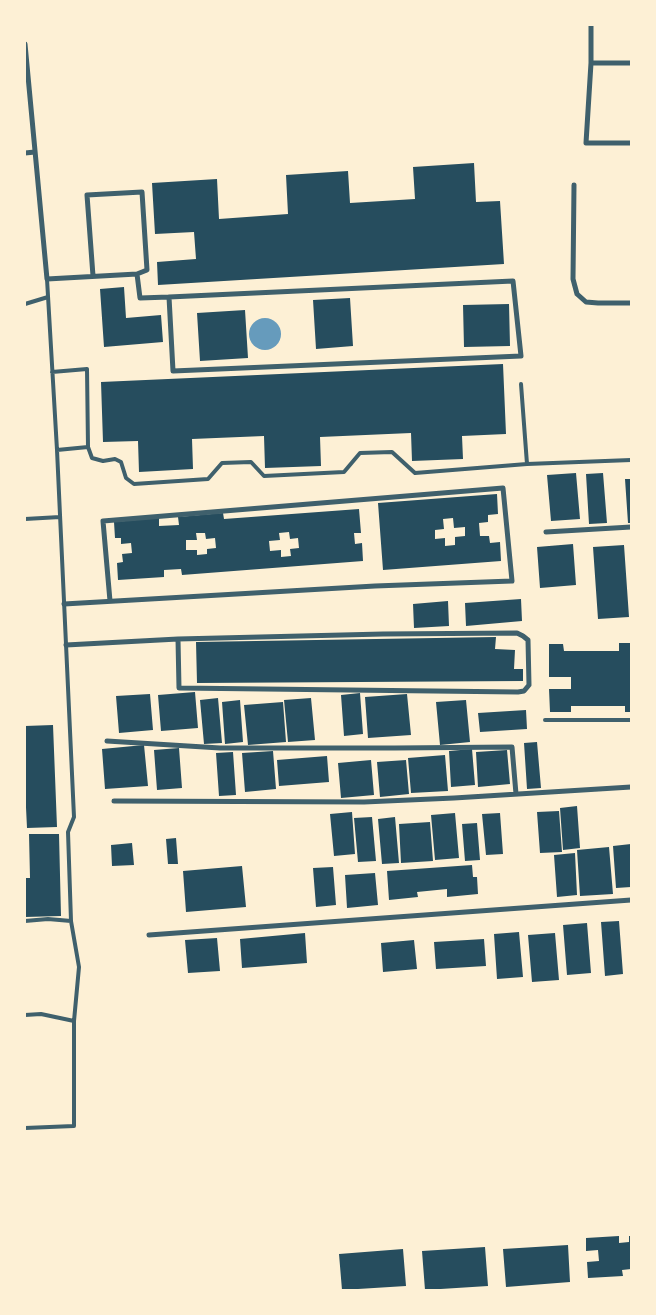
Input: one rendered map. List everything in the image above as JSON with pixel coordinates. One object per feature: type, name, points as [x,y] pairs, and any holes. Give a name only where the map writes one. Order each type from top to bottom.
[{"type":"street","points":[[591,25],[591,63],[586,142],[631,143]]},
{"type":"street","points":[[25,44],[47,279],[137,274],[146,270],[142,192],[87,195],[94,276]]},
{"type":"street","points":[[591,63],[631,63]]},
{"type":"street","points":[[25,153],[35,152]]},
{"type":"street","points":[[574,185],[573,279],[577,294],[586,302],[631,303]]},
{"type":"street","points":[[137,274],[140,298],[513,281],[521,356],[173,371],[169,297]]},
{"type":"street","points":[[64,604],[375,586],[512,581],[503,488],[103,521],[110,601]]},
{"type":"street","points":[[546,532],[631,527]]},
{"type":"street","points":[[66,645],[178,640],[383,634],[517,633],[528,640],[528,685],[524,690],[518,692],[178,688],[178,640]]},
{"type":"street","points":[[107,741],[220,748],[512,747],[516,794]]},
{"type":"street","points":[[114,801],[364,802],[631,787]]},
{"type":"street","points":[[149,935],[631,900]]},
{"type":"lane","points":[[25,1128],[74,1126],[74,1021],[79,967],[71,921],[68,832],[74,816],[47,279]]},
{"type":"lane","points":[[25,304],[48,297]]},
{"type":"lane","points":[[52,372],[87,369],[88,447],[92,458],[103,461],[115,459],[121,462],[126,478],[134,484],[208,479],[222,463],[251,462],[264,476],[344,472],[360,453],[392,452],[415,473],[527,464],[631,460]]},
{"type":"lane","points":[[520,384],[527,464]]},
{"type":"lane","points":[[56,450],[88,447]]},
{"type":"lane","points":[[25,519],[60,518]]},
{"type":"lane","points":[[545,720],[631,720]]},
{"type":"lane","points":[[25,921],[48,919],[71,921]]},
{"type":"lane","points":[[25,1015],[41,1014],[74,1021]]},
{"type":"water","points":[[265,318],[277,322],[281,334],[277,346],[265,350],[253,346],[249,334],[253,322]]},
{"type":"building","points":[[474,163],[476,202],[500,201],[504,264],[158,285],[157,262],[196,259],[194,232],[155,234],[152,183],[217,179],[219,219],[288,214],[286,175],[348,171],[350,203],[415,199],[413,167]]},
{"type":"building","points":[[124,287],[126,318],[161,315],[163,342],[104,347],[100,289]]},
{"type":"building","points":[[350,298],[353,346],[316,349],[313,300]]},
{"type":"building","points":[[509,304],[510,346],[464,347],[463,305]]},
{"type":"building","points":[[245,310],[248,358],[200,361],[197,313]]},
{"type":"building","points":[[503,364],[506,434],[462,436],[463,459],[412,461],[411,433],[320,437],[321,466],[265,468],[264,436],[192,439],[193,469],[139,472],[138,441],[103,442],[101,382]]},
{"type":"building","points":[[576,473],[580,519],[551,521],[547,475]]},
{"type":"building","points":[[603,473],[607,523],[589,524],[586,474]]},
{"type":"building","points":[[625,479],[631,479],[631,523],[628,523]]},
{"type":"building","points":[[497,494],[498,514],[488,515],[488,522],[479,523],[480,536],[489,536],[490,543],[500,542],[501,561],[383,570],[378,503]],"holes":[[[453,518],[454,528],[465,527],[465,536],[455,537],[455,545],[445,546],[445,538],[435,539],[435,530],[444,529],[443,519]]]},
{"type":"building","points":[[359,509],[361,533],[354,533],[355,544],[362,543],[363,561],[182,575],[181,569],[164,570],[164,577],[118,580],[117,563],[123,562],[122,554],[132,553],[131,543],[121,544],[121,538],[115,538],[114,522],[159,518],[159,526],[179,525],[178,517],[223,513],[224,519]],"holes":[[[289,532],[290,539],[298,538],[299,548],[290,549],[291,556],[281,557],[281,550],[270,551],[269,541],[280,540],[279,533]],[[196,533],[205,533],[206,539],[215,538],[216,548],[207,549],[207,554],[197,555],[197,550],[186,550],[186,540],[197,540]]]},
{"type":"building","points":[[573,544],[576,585],[540,588],[537,547]]},
{"type":"building","points":[[624,545],[629,617],[598,619],[593,547]]},
{"type":"building","points":[[521,599],[522,621],[466,626],[465,603]]},
{"type":"building","points":[[448,601],[449,626],[414,628],[413,604]]},
{"type":"building","points":[[496,637],[495,649],[515,650],[514,669],[523,669],[523,681],[197,683],[196,642]]},
{"type":"building","points":[[619,643],[631,643],[631,712],[625,712],[625,706],[571,706],[571,712],[550,712],[549,689],[571,689],[571,677],[549,677],[549,644],[563,644],[564,651],[619,651]]},
{"type":"building","points":[[195,692],[198,728],[161,731],[158,695]]},
{"type":"building","points":[[360,693],[363,734],[344,736],[341,695]]},
{"type":"building","points":[[150,694],[153,730],[119,733],[116,696]]},
{"type":"building","points":[[407,694],[411,735],[368,738],[365,697]]},
{"type":"building","points":[[218,698],[222,743],[204,744],[200,700]]},
{"type":"building","points":[[311,698],[315,740],[288,742],[284,700]]},
{"type":"building","points":[[240,700],[243,742],[225,744],[222,702]]},
{"type":"building","points":[[466,700],[470,742],[440,745],[436,702]]},
{"type":"building","points":[[283,702],[286,742],[248,745],[244,705]]},
{"type":"building","points":[[526,710],[527,729],[480,732],[478,713]]},
{"type":"building","points":[[53,725],[57,827],[27,828],[25,726]]},
{"type":"building","points":[[537,742],[541,788],[527,789],[524,743]]},
{"type":"building","points":[[144,745],[148,786],[105,789],[102,749]]},
{"type":"building","points":[[179,748],[182,788],[157,790],[154,750]]},
{"type":"building","points":[[472,749],[475,785],[451,787],[449,751]]},
{"type":"building","points":[[507,750],[510,784],[478,787],[476,752]]},
{"type":"building","points":[[273,751],[276,789],[245,792],[242,753]]},
{"type":"building","points":[[233,752],[236,795],[219,796],[216,753]]},
{"type":"building","points":[[445,755],[448,791],[411,793],[408,758]]},
{"type":"building","points":[[327,756],[329,782],[279,786],[277,760]]},
{"type":"building","points":[[371,760],[374,795],[341,798],[338,763]]},
{"type":"building","points":[[406,760],[409,794],[380,797],[377,762]]},
{"type":"building","points":[[577,806],[580,848],[563,850],[560,808]]},
{"type":"building","points":[[559,811],[562,852],[540,853],[537,812]]},
{"type":"building","points":[[352,812],[355,854],[334,856],[330,814]]},
{"type":"building","points":[[455,813],[459,858],[435,860],[431,815]]},
{"type":"building","points":[[500,813],[503,854],[486,855],[482,814]]},
{"type":"building","points":[[372,817],[376,861],[358,862],[354,818]]},
{"type":"building","points":[[395,817],[399,863],[382,864],[378,819]]},
{"type":"building","points":[[430,822],[433,861],[401,863],[399,824]]},
{"type":"building","points":[[477,823],[480,860],[465,861],[462,824]]},
{"type":"building","points":[[29,834],[59,834],[61,916],[25,917],[25,878],[30,878]]},
{"type":"building","points":[[176,838],[178,864],[168,864],[166,839]]},
{"type":"building","points":[[132,843],[134,865],[112,866],[111,845]]},
{"type":"building","points":[[631,844],[631,887],[616,888],[613,846]]},
{"type":"building","points":[[609,847],[613,894],[580,896],[577,850]]},
{"type":"building","points":[[575,853],[577,895],[557,897],[554,855]]},
{"type":"building","points":[[472,865],[473,877],[477,877],[478,894],[447,897],[447,889],[417,892],[418,897],[389,900],[387,871]]},
{"type":"building","points":[[242,866],[246,907],[186,912],[183,871]]},
{"type":"building","points":[[333,867],[336,905],[316,907],[313,868]]},
{"type":"building","points":[[375,873],[378,905],[347,908],[345,875]]},
{"type":"building","points":[[619,921],[623,974],[605,976],[601,922]]},
{"type":"building","points":[[587,923],[591,973],[567,975],[563,925]]},
{"type":"building","points":[[519,932],[523,977],[497,979],[494,934]]},
{"type":"building","points":[[305,933],[307,963],[242,968],[240,939]]},
{"type":"building","points":[[555,933],[559,980],[532,982],[528,935]]},
{"type":"building","points":[[217,938],[220,971],[188,973],[185,940]]},
{"type":"building","points":[[484,939],[486,966],[436,969],[434,942]]},
{"type":"building","points":[[414,940],[417,969],[383,972],[381,943]]},
{"type":"building","points":[[619,1236],[619,1243],[629,1242],[629,1236],[631,1236],[631,1269],[622,1270],[623,1276],[588,1278],[587,1262],[599,1261],[598,1250],[586,1251],[586,1238]]},
{"type":"building","points":[[568,1245],[570,1282],[506,1287],[503,1249]]},
{"type":"building","points":[[485,1247],[488,1286],[425,1290],[422,1251]]},
{"type":"building","points":[[403,1249],[406,1286],[342,1290],[339,1254]]}]
